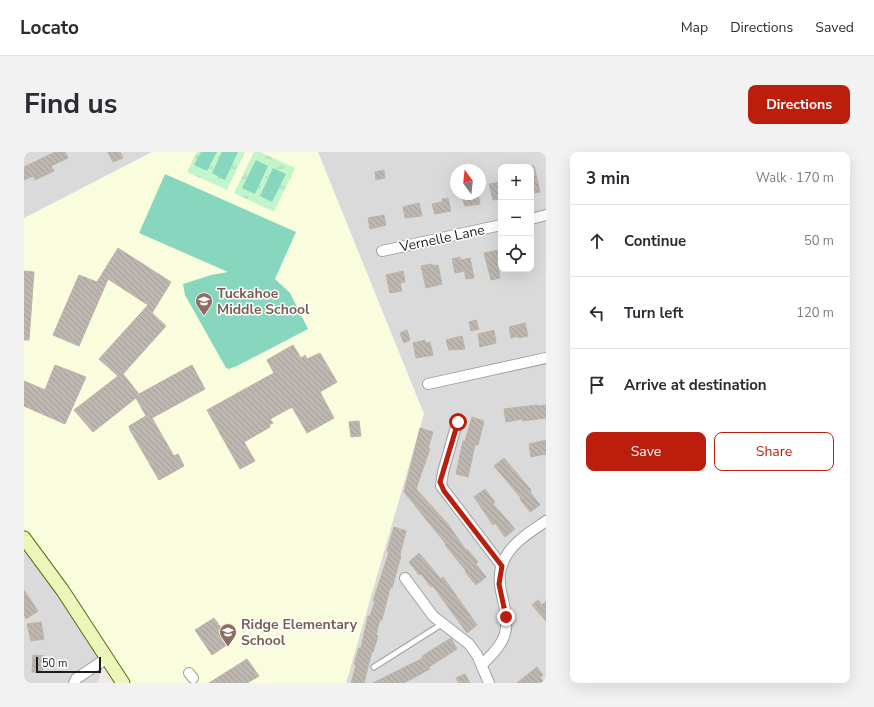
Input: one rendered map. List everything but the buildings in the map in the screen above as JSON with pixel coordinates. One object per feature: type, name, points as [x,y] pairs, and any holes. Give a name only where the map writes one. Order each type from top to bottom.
[{"type":"main road","points":[[24,538],[63,591],[122,683]]},
{"type":"street","points":[[534,218],[546,216]]},
{"type":"street","name":"Vernelle Lane","points":[[382,251],[498,226]]},
{"type":"street","points":[[428,384],[546,358]]},
{"type":"street","points":[[458,422],[440,482],[441,486],[502,566]]},
{"type":"street","points":[[482,665],[499,646],[506,632],[506,617],[499,584],[502,566],[510,550],[546,521]]},
{"type":"street","points":[[405,578],[433,616],[469,644],[477,655],[489,683]]},
{"type":"street","points":[[74,683],[76,679],[107,658]]},
{"type":"lane","points":[[374,667],[442,624]]},
{"type":"shaded area","points":[[24,152],[546,152],[546,683],[123,683],[106,659],[97,683],[24,683]]},
{"type":"shaded area","name":"Tuckahoe Middle School","points":[[152,152],[318,152],[424,414],[346,683],[122,683],[24,529],[24,218]]},
{"type":"green space","points":[[197,152],[245,152],[227,190],[187,172]]},
{"type":"green space","points":[[201,152],[217,152],[207,171],[194,165]]},
{"type":"green space","points":[[222,152],[238,152],[225,180],[212,173]]},
{"type":"green space","points":[[254,152],[260,152],[295,168],[274,212],[234,193]]},
{"type":"green space","points":[[256,160],[268,166],[255,194],[242,188]]},
{"type":"green space","points":[[273,168],[286,174],[272,202],[260,196]]},
{"type":"green space","points":[[165,174],[296,232],[275,279],[290,293],[308,329],[237,366],[229,369],[226,368],[185,295],[183,284],[211,275],[228,272],[139,233]]},
{"type":"place","name":"Tuckahoe Middle School","points":[[204,316]]},
{"type":"place","name":"Ridge Elementary School","points":[[228,647]]},
{"type":"route","points":[[458,422],[440,482],[444,491],[502,566],[499,584],[506,617]]}]
